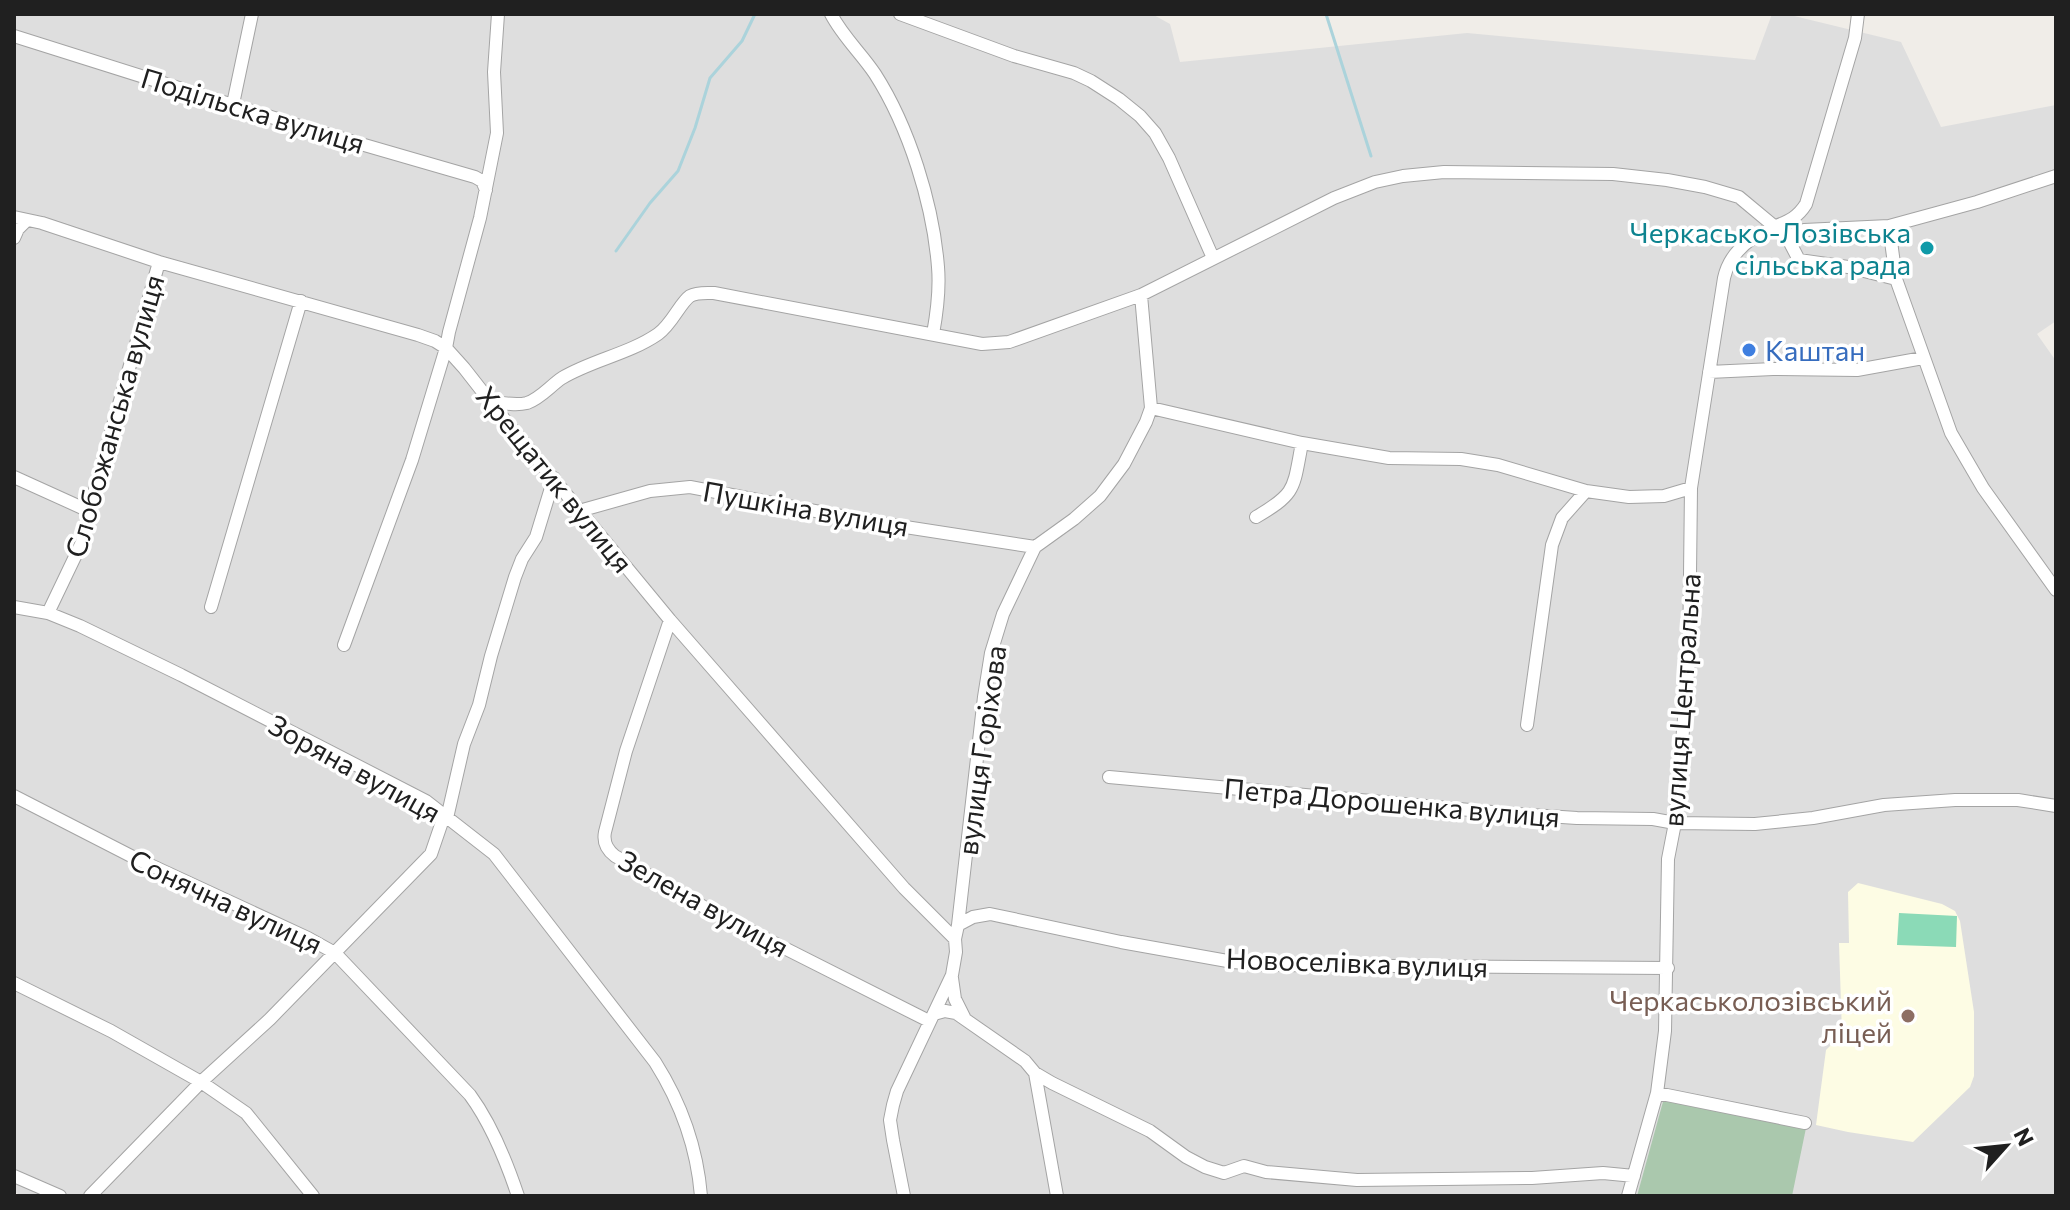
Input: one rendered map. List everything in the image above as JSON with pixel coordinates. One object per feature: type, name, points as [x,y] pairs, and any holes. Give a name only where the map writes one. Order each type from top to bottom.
[{"type":"street","points":[[233,104],[252,14]]},
{"type":"street","points":[[344,645],[412,460],[446,348],[486,190],[497,133],[494,72],[498,14]]},
{"type":"street","points":[[831,14],[886,93],[917,166],[935,236],[938,300],[933,334]]},
{"type":"street","points":[[900,14],[1014,56],[1074,73],[1119,99],[1155,133],[1213,258]]},
{"type":"street","name":"вулиця Центральна","points":[[1628,1196],[1657,1093],[1665,1031],[1668,859],[1675,823],[1689,661],[1691,488],[1724,278],[1735,252],[1746,242],[1789,222],[1806,204],[1855,38],[1858,14]]},
{"type":"street","name":"Подільска вулиця","points":[[14,36],[309,129],[475,177],[482,181],[486,190]]},
{"type":"street","points":[[490,401],[515,404],[537,398],[562,379],[655,335],[673,319],[689,297],[698,293],[714,293],[982,344],[1009,342],[1141,295],[1334,198],[1375,182],[1444,172],[1613,174],[1715,189],[1739,197],[1775,226],[1787,237],[1799,260],[1848,267],[1896,279]]},
{"type":"street","points":[[1787,237],[1804,230],[1889,226],[2056,176]]},
{"type":"street","points":[[14,238],[20,218]]},
{"type":"street","name":"Хрещатик вулиця","points":[[20,218],[159,262],[418,335],[446,348],[670,620],[904,888],[956,932]]},
{"type":"street","points":[[1889,226],[1896,279],[1951,433],[1983,488],[2056,590]]},
{"type":"street","name":"Слобожанська вулиця","points":[[48,613],[82,542],[159,262]]},
{"type":"street","name":"вулиця Горіхова","points":[[904,1196],[890,1120],[897,1091],[952,975],[991,653],[1003,614],[1035,547],[1100,496],[1124,464],[1146,422],[1151,408],[1141,295]]},
{"type":"street","points":[[211,607],[301,301]]},
{"type":"street","points":[[1709,372],[1857,370],[1923,358]]},
{"type":"street","points":[[1151,408],[1302,443],[1389,458],[1461,459],[1498,465],[1586,491],[1640,497],[1664,496],[1691,488]]},
{"type":"street","points":[[1256,517],[1287,496],[1294,484],[1302,443]]},
{"type":"street","points":[[14,477],[89,511]]},
{"type":"street","points":[[90,1196],[201,1082],[270,1019],[431,854],[446,817],[464,744],[479,705],[515,577],[536,537],[554,478]]},
{"type":"street","name":"Пушкіна вулиця","points":[[579,511],[650,491],[690,487],[873,522],[1035,547]]},
{"type":"street","points":[[1527,725],[1552,545],[1562,518],[1586,491]]},
{"type":"street","name":"Зоряна вулиця","points":[[14,607],[48,613],[92,632],[319,745],[426,801],[494,854],[655,1062],[678,1102],[692,1142],[701,1196]]},
{"type":"street","name":"Зелена вулиця","points":[[670,620],[626,751],[604,836],[607,848],[615,856],[711,911],[932,1018]]},
{"type":"street","name":"Петра Дорошенка вулиця","points":[[1109,777],[1503,813],[1653,819],[1675,823],[1755,824],[1813,818],[1884,805],[1955,800],[2018,800],[2056,806]]},
{"type":"street","name":"Сонячна вулиця","points":[[14,796],[133,857],[335,953],[470,1095],[493,1133],[518,1196]]},
{"type":"street","name":"Новоселівка вулиця","points":[[956,932],[973,917],[990,914],[1121,942],[1233,962],[1268,965],[1668,968]]},
{"type":"street","points":[[952,975],[955,999],[966,1020]]},
{"type":"street","points":[[14,983],[111,1031],[201,1082],[246,1113],[313,1196]]},
{"type":"street","points":[[932,1018],[950,1012],[966,1020],[1025,1061],[1035,1073],[1150,1131],[1186,1157],[1224,1173],[1244,1166],[1266,1172],[1357,1180],[1532,1178],[1603,1173],[1634,1176]]},
{"type":"street","points":[[1035,1073],[1057,1196]]},
{"type":"street","points":[[1657,1093],[1805,1123]]},
{"type":"street","points":[[14,1176],[60,1196]]},
{"type":"shaded area","points":[[14,14],[1152,14],[1170,24],[1180,62],[1467,33],[1755,60],[1772,14],[1786,14],[1901,42],[1941,127],[2056,105],[2056,321],[2037,334],[2056,361],[2056,1196],[23,1196],[14,1192]]},
{"type":"shaded area","name":"Черкаськолозівський ліцей","points":[[1858,883],[1942,904],[1955,911],[1960,921],[1974,1012],[1974,1076],[1970,1087],[1913,1142],[1816,1125],[1826,1050],[1842,1034],[1839,943],[1849,943],[1848,892]]},
{"type":"shaded area","points":[[1664,1098],[1806,1128],[1792,1196],[1637,1196]]},
{"type":"green space","points":[[1899,913],[1957,916],[1956,947],[1897,945]]},
{"type":"waterway","points":[[616,251],[650,203],[678,171],[710,78],[742,41],[755,14]]},
{"type":"waterway","points":[[1326,14],[1371,156]]},
{"type":"place","name":"Черкасько-Лозівська сільська рада","points":[[1927,248]]},
{"type":"place","name":"Каштан","points":[[1749,350]]},
{"type":"place","name":"Черкаськолозівський ліцей","points":[[1908,1016]]}]
